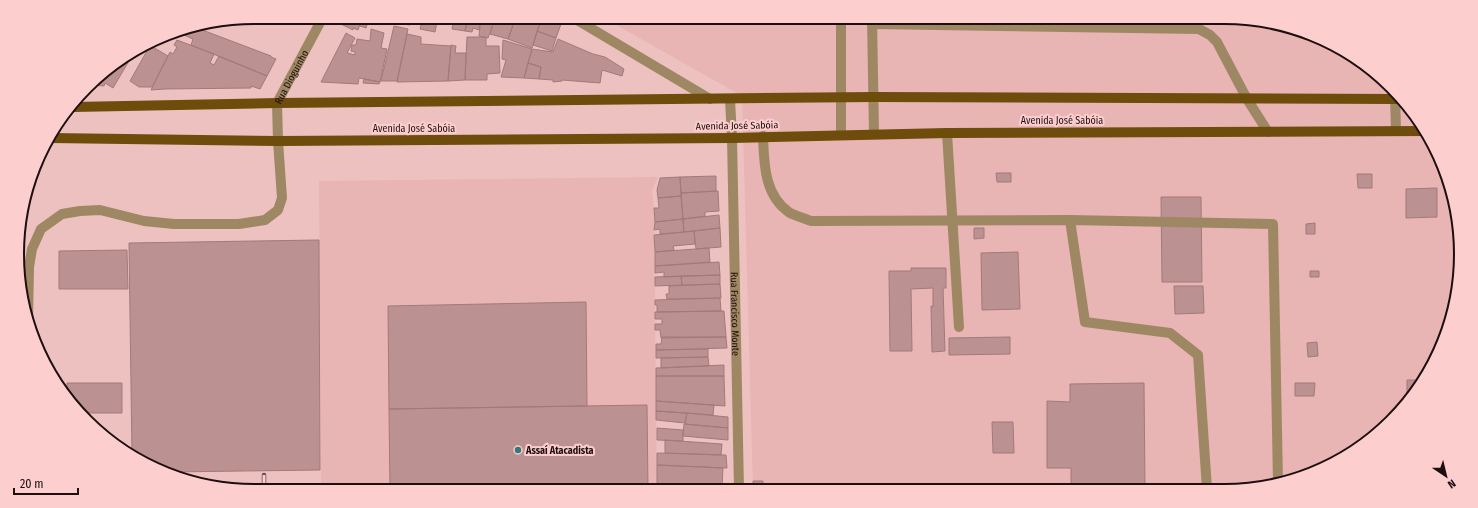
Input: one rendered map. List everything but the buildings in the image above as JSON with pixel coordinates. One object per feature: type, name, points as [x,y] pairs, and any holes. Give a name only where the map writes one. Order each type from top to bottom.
[{"type":"main road","points":[[77,107],[277,102],[873,97],[1247,99],[1393,98]]},
{"type":"main road","name":"Avenida José Sabóia","points":[[56,138],[278,141],[732,138],[763,136],[947,133],[1418,131]]},
{"type":"street","name":"Rua Dioguinho","points":[[28,300],[29,267],[32,249],[40,229],[62,214],[100,210],[144,221],[174,224],[239,224],[265,220],[278,210],[282,198],[277,102],[319,24]]},
{"type":"street","points":[[584,24],[710,99]]},
{"type":"street","points":[[841,24],[841,135]]},
{"type":"street","points":[[872,24],[874,134]]},
{"type":"street","points":[[995,24],[1199,29],[1210,35],[1217,42],[1247,99],[1268,132]]},
{"type":"street","name":"Rua Francisco Monte","points":[[730,99],[739,484]]},
{"type":"street","points":[[1396,101],[1396,131]]},
{"type":"street","points":[[947,133],[959,327]]},
{"type":"street","points":[[763,136],[764,163],[768,185],[777,201],[790,212],[811,221],[1070,220],[1274,224],[1278,478]]},
{"type":"street","points":[[1070,220],[1085,322],[1170,333],[1198,355],[1207,484]]},
{"type":"shaded area","points":[[614,24],[1239,24],[1269,28],[1298,36],[1339,55],[1376,81],[1397,102],[1415,126],[1430,152],[1442,180],[1446,194],[1450,209],[1454,239],[1454,269],[1450,299],[1442,328],[1430,356],[1415,382],[1397,406],[1376,427],[1352,445],[1326,460],[1298,472],[1269,480],[1239,484],[753,484],[742,96]]},
{"type":"shaded area","points":[[658,177],[652,191],[654,208],[657,484],[321,484],[319,181]]},
{"type":"railway","points":[[264,475],[264,484]]},
{"type":"place","name":"Assaí Atacadista","points":[[518,450]]}]
